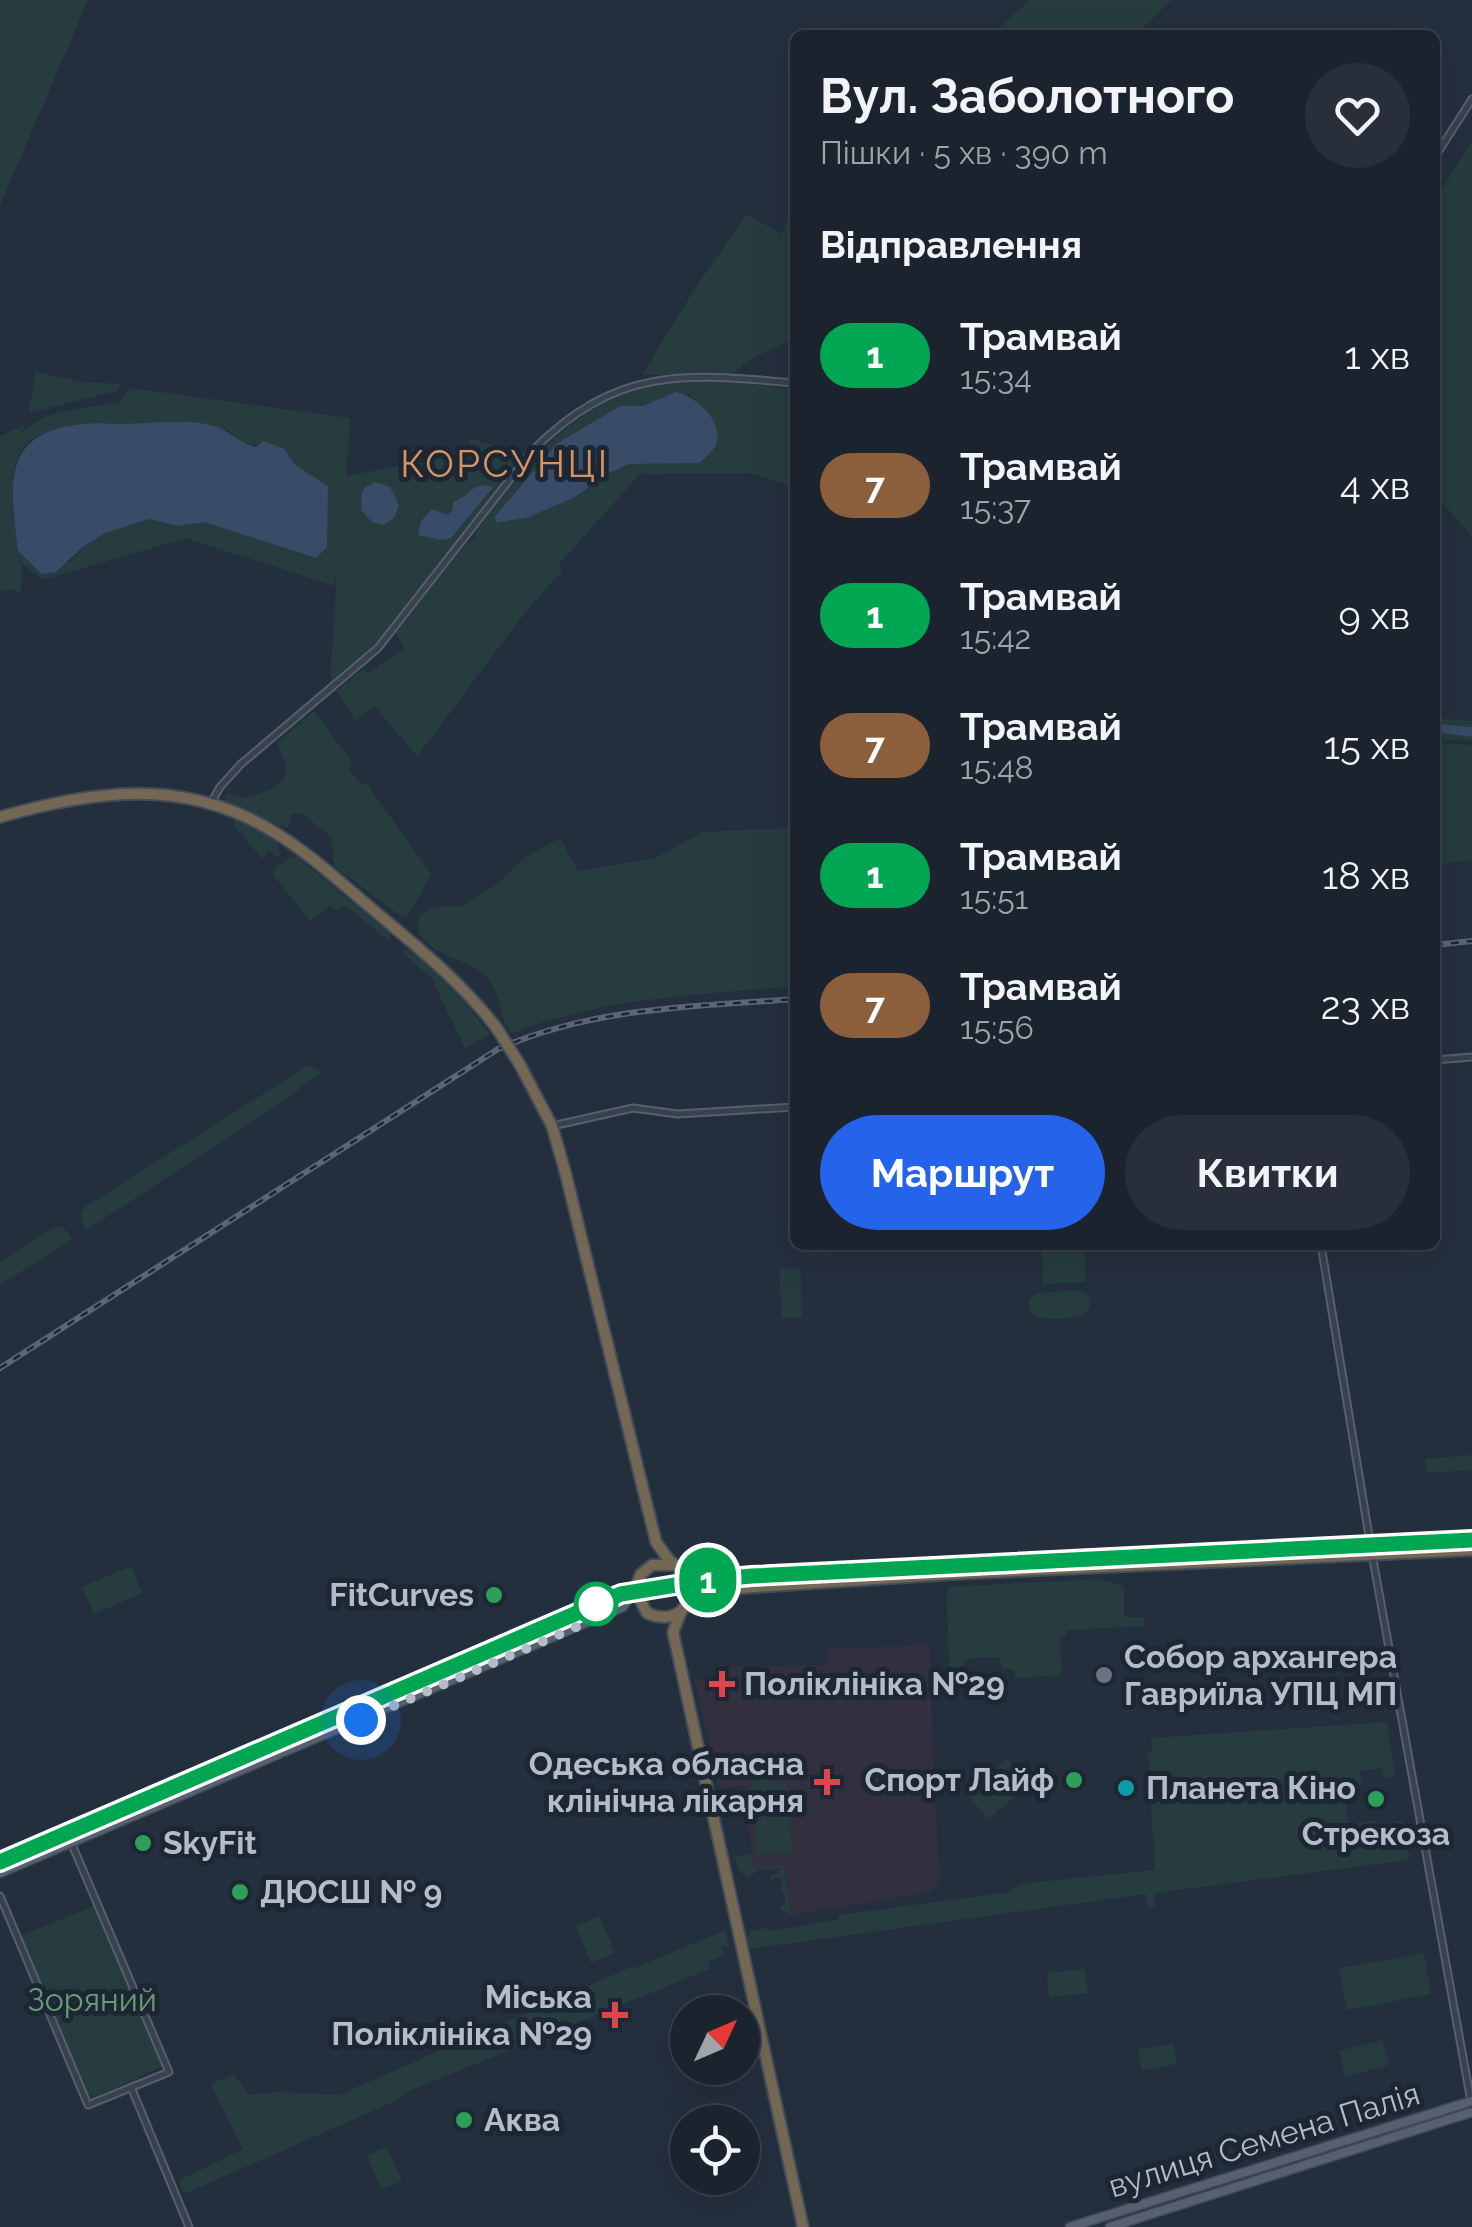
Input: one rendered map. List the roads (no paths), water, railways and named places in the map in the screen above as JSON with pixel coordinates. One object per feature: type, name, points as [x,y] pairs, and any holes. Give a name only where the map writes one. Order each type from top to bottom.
[{"type":"highway","points":[[0,817],[110,792],[162,795],[210,806],[258,823],[292,844],[448,973],[498,1030],[552,1126],[656,1542],[681,1570],[708,1590]]},
{"type":"highway","points":[[656,1542],[636,1587],[638,1600],[673,1632]]},
{"type":"highway","points":[[651,1615],[673,1616],[708,1590],[1472,1550]]},
{"type":"highway","points":[[644,1570],[661,1563],[681,1570],[691,1590],[673,1632],[803,2227]]},
{"type":"main road","points":[[0,1873],[623,1607],[636,1587]]},
{"type":"main road","points":[[623,1607],[651,1615]]},
{"type":"main road","name":"вулиця Семена Палія","points":[[1070,2227],[1472,2105]]},
{"type":"main road","name":"вулиця Семена Палія","points":[[1110,2227],[1472,2105]]},
{"type":"main road","points":[[1117,2212],[1120,2224]]},
{"type":"street","points":[[1440,149],[1472,98]]},
{"type":"street","points":[[210,806],[220,787],[241,764],[378,648],[532,451],[558,428],[601,400],[646,381],[685,376],[790,383]]},
{"type":"street","points":[[1440,1060],[1472,1057]]},
{"type":"street","points":[[552,1126],[634,1108],[678,1114],[790,1107]]},
{"type":"street","points":[[1322,1250],[1372,1554],[1472,2105]]},
{"type":"street","points":[[0,1896],[88,2105],[169,2072],[71,1842]]},
{"type":"street","points":[[131,2087],[189,2227]]},
{"type":"water","points":[[676,392],[700,404],[713,419],[718,436],[716,445],[700,463],[629,464],[575,497],[529,517],[496,523],[495,516],[556,444],[620,406],[643,406]]},
{"type":"water","points":[[101,423],[206,424],[256,447],[263,441],[283,448],[295,465],[328,486],[327,547],[316,558],[204,522],[178,526],[149,519],[105,533],[56,572],[42,574],[18,551],[13,497],[20,457],[30,443],[46,433]]},
{"type":"water","points":[[376,482],[390,487],[399,505],[394,518],[384,525],[372,522],[362,511],[361,495],[365,487]]},
{"type":"water","points":[[481,485],[493,487],[451,538],[418,535],[421,521],[432,509],[447,515],[453,510],[453,502]]},
{"type":"waterway","points":[[1440,729],[1472,732]]},
{"type":"tram line","points":[[0,1862],[621,1594],[716,1579],[1472,1540]]},
{"type":"tram line","name":"1","points":[[0,1862],[621,1594],[752,1576],[1472,1540]]},
{"type":"railway","points":[[1440,944],[1472,941]]},
{"type":"railway","points":[[0,1368],[498,1049],[534,1035],[607,1017],[790,999]]},
{"type":"place","name":"FitCurves","points":[[494,1595]]},
{"type":"place","name":"Собор архангера Гавриїла УПЦ МП","points":[[1104,1675]]},
{"type":"place","name":"Поліклініка №29","points":[[722,1684]]},
{"type":"place","name":"Спорт Лайф","points":[[1074,1780]]},
{"type":"place","name":"Одеська обласна клінічна лікарня","points":[[827,1782]]},
{"type":"place","name":"Планета Кіно","points":[[1126,1788]]},
{"type":"place","name":"Стрекоза","points":[[1376,1799]]},
{"type":"place","name":"SkyFit","points":[[143,1843]]},
{"type":"place","name":"ДЮСШ № 9","points":[[240,1892]]},
{"type":"place","name":"Міська Поліклініка №29","points":[[615,2015]]},
{"type":"place","name":"Аква","points":[[464,2120]]},
{"type":"district","name":"КОРСУНЦІ","points":[[505,464]]},
{"type":"park label","name":"Зоряний","points":[[92,2000]]}]
